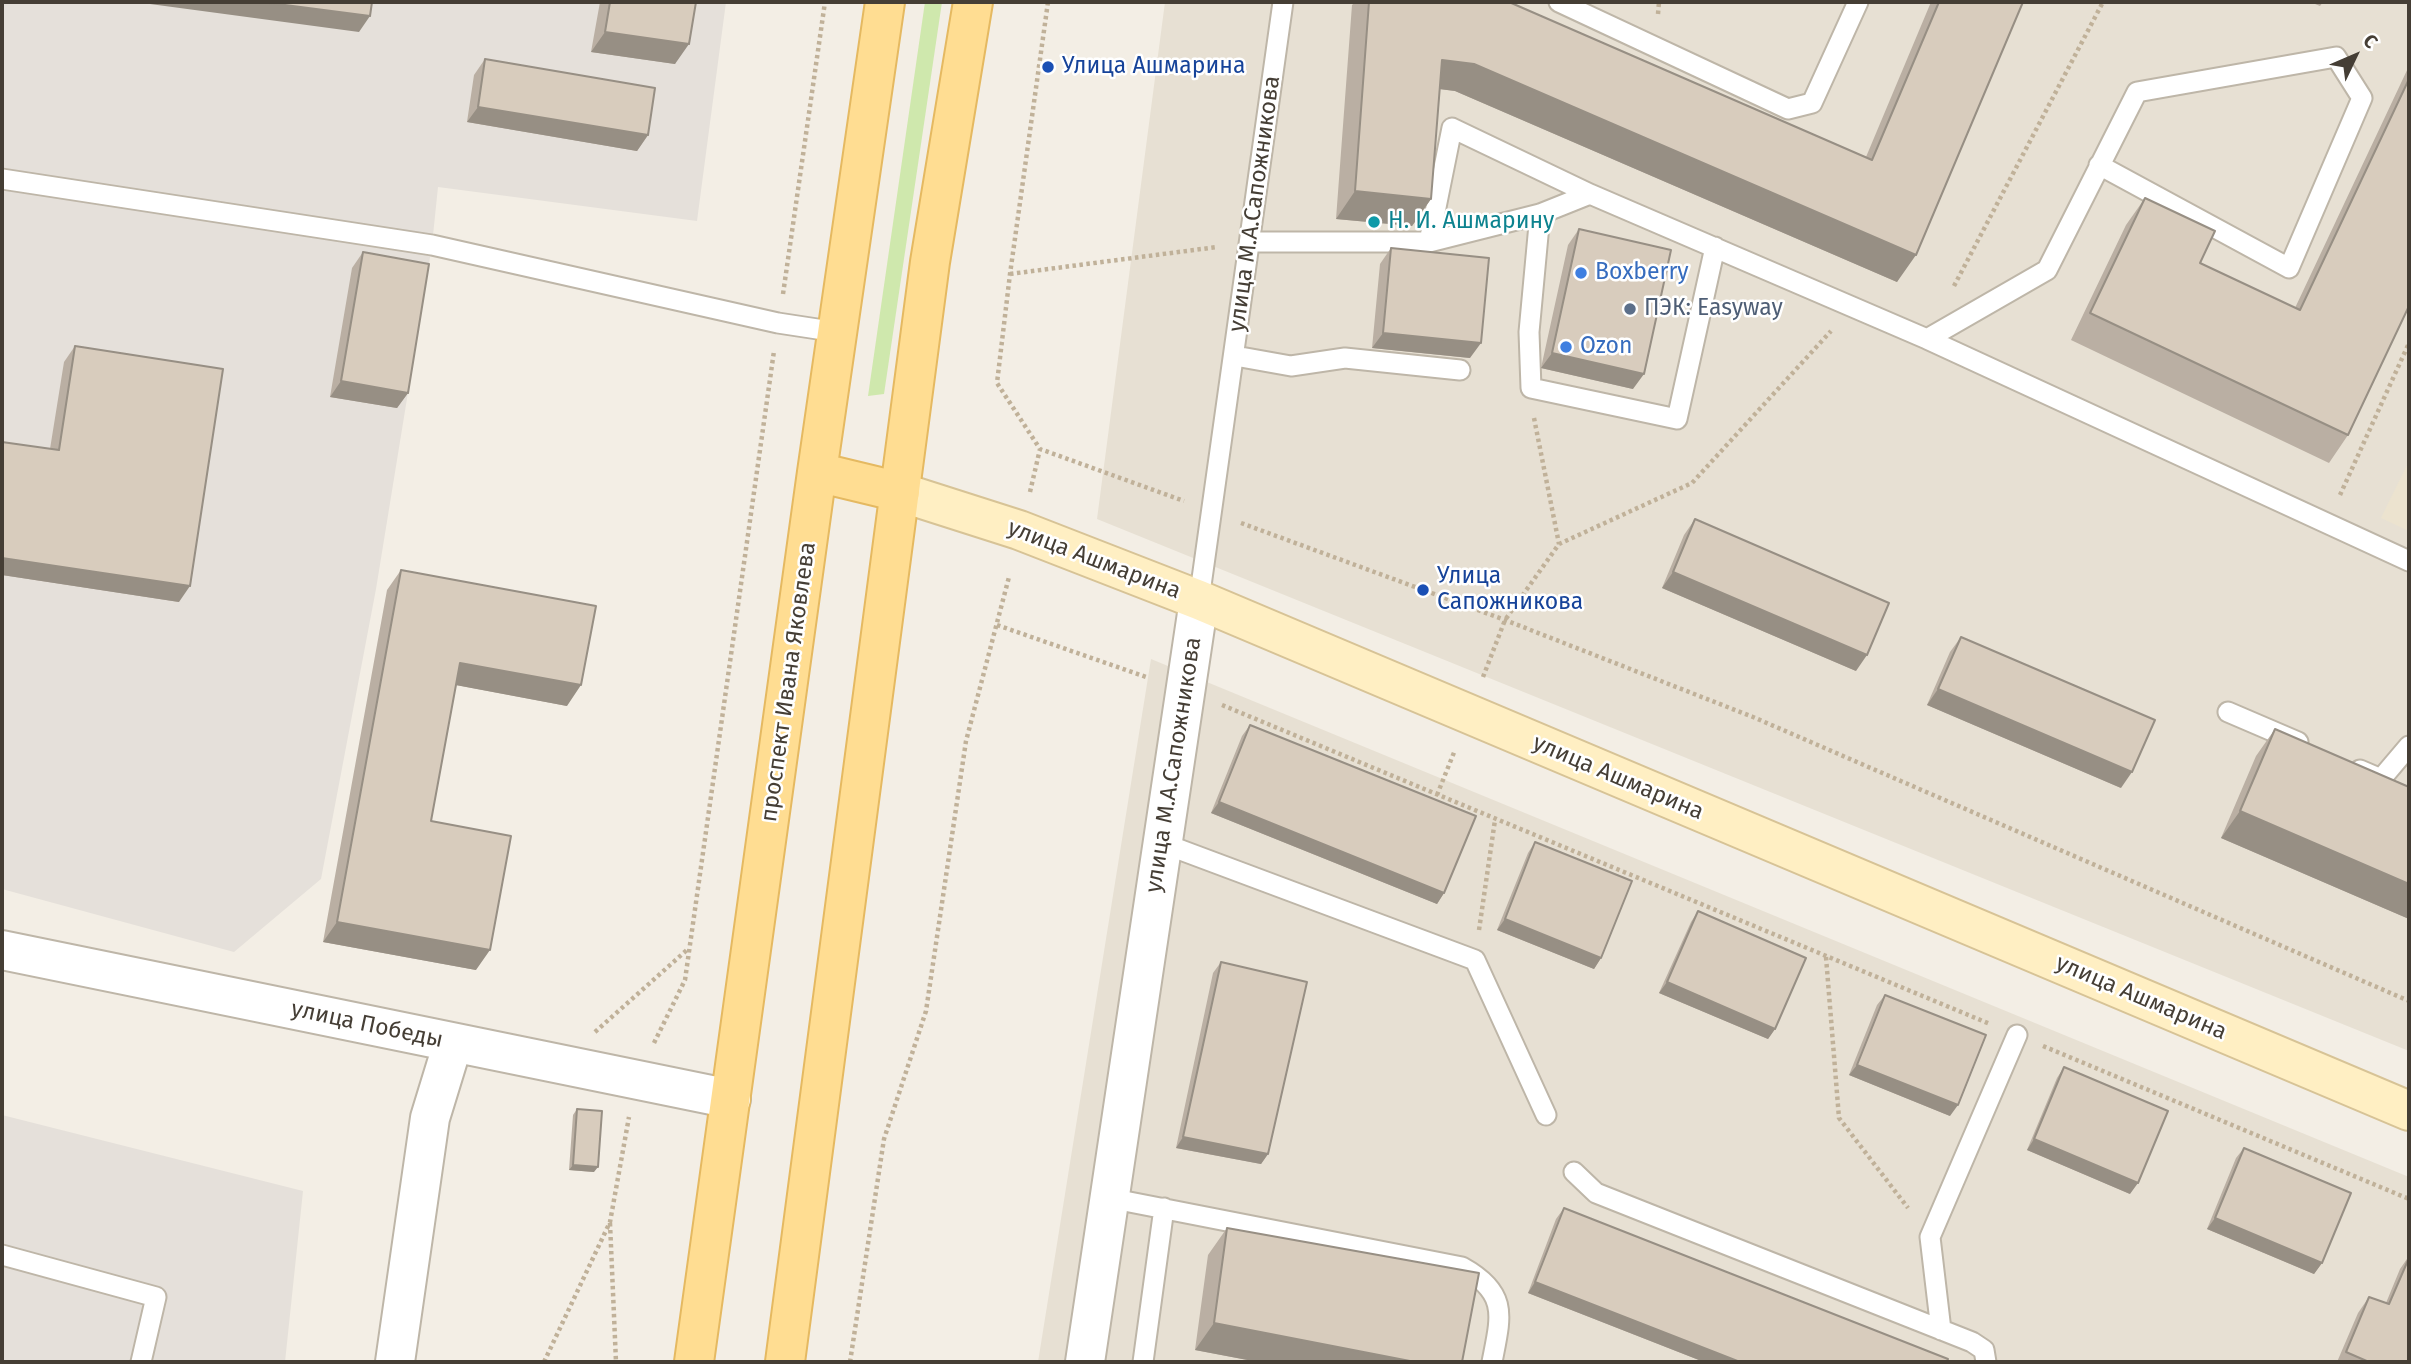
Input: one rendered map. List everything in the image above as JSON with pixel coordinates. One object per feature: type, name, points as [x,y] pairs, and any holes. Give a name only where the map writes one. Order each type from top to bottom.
[{"type":"main road","name":"проспект Ивана Яковлева","points":[[694,1362],[885,2]]},
{"type":"main road","points":[[785,1362],[929,262],[973,2]]},
{"type":"main road","name":"улица Ашмарина","points":[[817,472],[900,492],[1019,530],[1199,600],[2409,1111]]},
{"type":"street","name":"улица М.А.Сапожникова","points":[[1085,1362],[1199,600]]},
{"type":"street","name":"улица Победы","points":[[2,950],[732,1099]]},
{"type":"street","points":[[395,1362],[430,1118],[453,1042]]},
{"type":"lane","name":"улица М.А.Сапожникова","points":[[1199,600],[1283,2]]},
{"type":"lane","points":[[1559,2],[1788,109],[1812,103],[1858,2]]},
{"type":"lane","points":[[1927,339],[2047,270],[2099,165],[2137,92],[2336,57],[2362,98],[2289,268],[2099,165]]},
{"type":"lane","points":[[1429,243],[1452,128],[1590,194],[1927,339],[2409,561]]},
{"type":"lane","points":[[2,179],[432,245],[778,323],[837,332]]},
{"type":"lane","points":[[1250,242],[1429,243],[1540,214],[1590,194]]},
{"type":"lane","points":[[1540,214],[1529,332],[1531,388],[1677,419],[1715,247]]},
{"type":"lane","points":[[1235,356],[1291,366],[1345,358],[1460,370]]},
{"type":"lane","points":[[2228,712],[2317,751]]},
{"type":"lane","points":[[2343,762],[2381,779],[2409,746]]},
{"type":"lane","points":[[1162,843],[1475,960],[1546,1115]]},
{"type":"lane","points":[[1941,1330],[1930,1237],[2017,1035]]},
{"type":"lane","points":[[1574,1172],[1595,1193],[1972,1342],[1984,1350],[1986,1362]]},
{"type":"lane","points":[[1109,1198],[1462,1267],[1489,1286],[1497,1301],[1499,1316],[1492,1362]]},
{"type":"lane","points":[[1143,1362],[1164,1208]]},
{"type":"lane","points":[[2,1255],[156,1297],[141,1362]]},
{"type":"path","points":[[648,1055],[685,980],[825,2]]},
{"type":"path","points":[[1048,2],[997,383],[1040,449],[1505,620],[1752,717],[2409,1001]]},
{"type":"path","points":[[1654,46],[1659,2]]},
{"type":"path","points":[[1927,339],[2103,2]]},
{"type":"path","points":[[1010,274],[1250,242]]},
{"type":"path","points":[[1505,620],[1559,544],[1692,483],[1852,307]]},
{"type":"path","points":[[2326,525],[2409,344]]},
{"type":"path","points":[[1531,388],[1531,403],[1559,544]]},
{"type":"path","points":[[1027,502],[1040,449]]},
{"type":"path","points":[[850,1362],[884,1139],[926,1011],[966,741],[1009,578]]},
{"type":"path","points":[[997,625],[1185,690],[2409,1199]]},
{"type":"path","points":[[1475,960],[1495,820]]},
{"type":"path","points":[[561,1063],[689,948]]},
{"type":"path","points":[[1826,957],[1839,1118],[1930,1237]]},
{"type":"path","points":[[616,1362],[610,1222],[630,1111]]},
{"type":"path","points":[[544,1362],[610,1222]]},
{"type":"shaded area","points":[[2,2],[726,2],[697,221],[438,187],[432,245],[376,589],[321,879],[234,952],[2,889]]},
{"type":"shaded area","points":[[1165,2],[2409,2],[2409,1051],[1097,519]]},
{"type":"shaded area","points":[[2409,461],[2409,531],[2381,518]]},
{"type":"shaded area","points":[[1151,659],[2409,1177],[2409,1362],[1038,1362]]},
{"type":"shaded area","points":[[2,1115],[303,1191],[285,1362],[2,1362]]},
{"type":"green space","points":[[925,2],[942,2],[884,394],[868,396]]},
{"type":"building","points":[[262,2],[372,2],[370,16]]},
{"type":"building","points":[[610,2],[696,2],[689,44],[605,32]]},
{"type":"building","points":[[1369,2],[1509,2],[1872,160],[1939,2],[2023,2],[1916,255],[1474,64],[1442,60],[1431,199],[1355,191]]},
{"type":"building","points":[[485,59],[655,88],[648,135],[478,107]]},
{"type":"building","points":[[2409,79],[2409,306],[2348,435],[2090,313],[2145,198],[2215,231],[2200,263],[2300,310]]},
{"type":"building","points":[[1579,229],[1671,250],[1644,374],[1552,353]]},
{"type":"building","points":[[1391,248],[1489,258],[1481,343],[1383,333]]},
{"type":"building","points":[[363,252],[429,264],[408,393],[341,381]]},
{"type":"building","points":[[75,346],[223,369],[190,586],[2,558],[2,442],[59,450]]},
{"type":"building","points":[[1695,519],[1889,603],[1867,655],[1673,572]]},
{"type":"building","points":[[401,570],[596,606],[581,685],[460,663],[431,821],[511,836],[490,950],[337,922]]},
{"type":"building","points":[[1961,637],[2155,720],[2132,772],[1938,689]]},
{"type":"building","points":[[1250,725],[1476,816],[1444,893],[1219,802]]},
{"type":"building","points":[[2275,729],[2409,787],[2409,884],[2240,811]]},
{"type":"building","points":[[1535,842],[1632,881],[1601,958],[1505,919]]},
{"type":"building","points":[[1698,911],[1806,958],[1775,1029],[1667,982]]},
{"type":"building","points":[[1221,962],[1307,982],[1268,1154],[1183,1137]]},
{"type":"building","points":[[1885,995],[1986,1035],[1958,1105],[1857,1065]]},
{"type":"building","points":[[2064,1067],[2168,1111],[2138,1183],[2034,1139]]},
{"type":"building","points":[[577,1109],[602,1111],[598,1167],[573,1165]]},
{"type":"building","points":[[2244,1148],[2351,1193],[2322,1263],[2215,1218]]},
{"type":"building","points":[[1564,1208],[1948,1359],[1947,1362],[1740,1362],[1535,1282]]},
{"type":"building","points":[[1227,1228],[1479,1273],[1462,1362],[1415,1362],[1214,1323]]},
{"type":"building","points":[[2409,1258],[2409,1362],[2369,1362],[2346,1352],[2369,1297],[2389,1304]]},
{"type":"place","name":"Улица Ашмарина","points":[[1048,67]]},
{"type":"place","name":"Н. И. Ашмарину","points":[[1374,222]]},
{"type":"place","name":"Boxberry","points":[[1581,273]]},
{"type":"place","name":"ПЭК: Easyway","points":[[1630,309]]},
{"type":"place","name":"Ozon","points":[[1566,347]]},
{"type":"place","name":"Улица Сапожникова","points":[[1423,590]]}]
